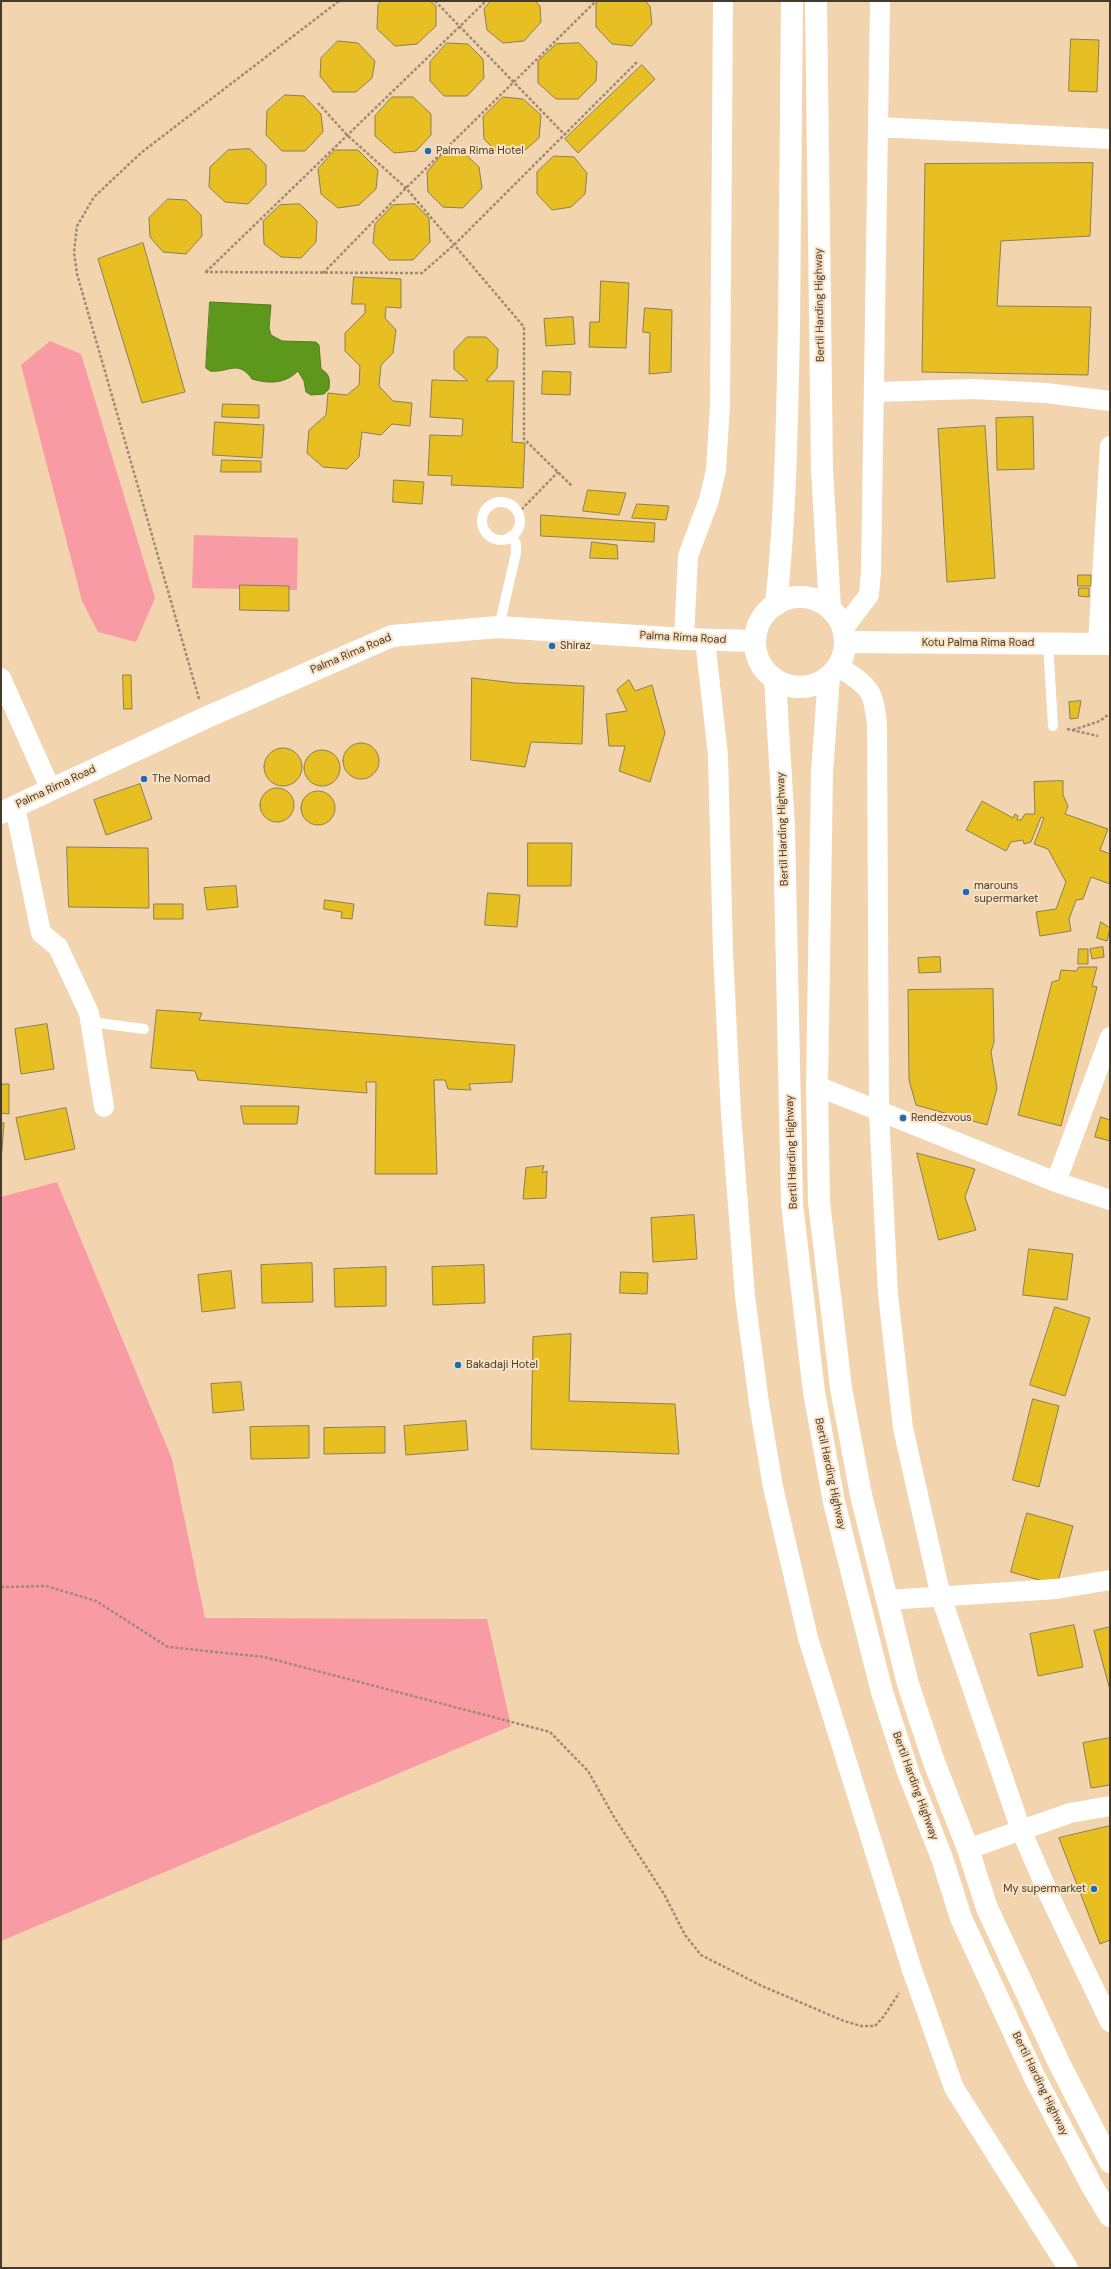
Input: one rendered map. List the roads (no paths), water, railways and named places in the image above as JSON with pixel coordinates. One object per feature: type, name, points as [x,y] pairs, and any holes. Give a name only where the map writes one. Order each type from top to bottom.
[{"type":"main road","points":[[776,605],[783,530],[788,397],[792,130],[792,1]]},
{"type":"main road","name":"Bertil Harding Highway","points":[[816,1],[822,468],[830,608]]},
{"type":"main road","points":[[834,671],[818,683],[806,687],[784,685],[774,679],[760,663],[755,642],[761,620],[776,605],[785,600],[806,598],[819,601],[830,608],[838,618],[844,636],[843,655],[834,671],[822,772],[817,1086],[819,1202],[841,1388],[861,1496],[908,1684],[934,1762],[968,1849],[987,1908],[1059,2063],[1110,2162]]},
{"type":"main road","name":"Palma Rima Road","points":[[8,810],[204,718],[392,636],[499,627],[755,642]]},
{"type":"main road","name":"Kotu Palma Rima Road","points":[[844,636],[1104,644]]},
{"type":"main road","name":"Bertil Harding Highway","points":[[774,679],[784,828],[792,1204],[814,1392],[834,1502],[882,1692],[908,1772],[942,1858],[961,1918],[1034,2076],[1092,2186],[1110,2216]]},
{"type":"street","points":[[684,639],[688,556],[709,500],[716,470],[720,405],[723,1]]},
{"type":"street","points":[[844,636],[869,595],[876,392],[880,1]]},
{"type":"street","points":[[879,127],[1110,139]]},
{"type":"street","points":[[876,392],[973,389],[1046,393],[1110,401]]},
{"type":"street","points":[[1104,644],[1110,446]]},
{"type":"street","points":[[706,640],[718,755],[723,952],[731,1114],[745,1296],[759,1403],[773,1487],[808,1638],[912,1970],[954,2088],[1068,2268]]},
{"type":"street","points":[[834,671],[866,685],[874,700],[877,725],[879,1112],[888,1294],[903,1428],[942,1597],[1021,1830],[1050,1897],[1110,2022]]},
{"type":"street","points":[[1,678],[51,790]]},
{"type":"street","points":[[8,810],[41,933],[58,948],[89,1013],[104,1107]]},
{"type":"street","points":[[1056,1182],[1110,1037]]},
{"type":"street","points":[[817,1086],[1056,1182],[1110,1200]]},
{"type":"street","points":[[887,1600],[1056,1589],[1110,1580]]},
{"type":"street","points":[[968,1849],[1070,1813],[1110,1806]]},
{"type":"lane","points":[[500,502],[511,505],[518,513],[520,524],[516,532],[511,536],[505,539],[492,538],[483,528],[482,516],[489,506],[500,502]]},
{"type":"lane","points":[[499,627],[516,553],[516,544],[511,536]]},
{"type":"lane","points":[[1048,643],[1053,726]]},
{"type":"lane","points":[[91,1022],[144,1029]]},
{"type":"place","name":"Palma Rima Hotel","points":[[428,151]]},
{"type":"place","name":"Shiraz","points":[[552,646]]},
{"type":"place","name":"The Nomad","points":[[144,779]]},
{"type":"place","name":"marouns supermarket","points":[[966,892]]},
{"type":"place","name":"Rendezvous","points":[[903,1118]]},
{"type":"place","name":"Bakadaji Hotel","points":[[458,1365]]},
{"type":"place","name":"My supermarket","points":[[1094,1889]]}]
